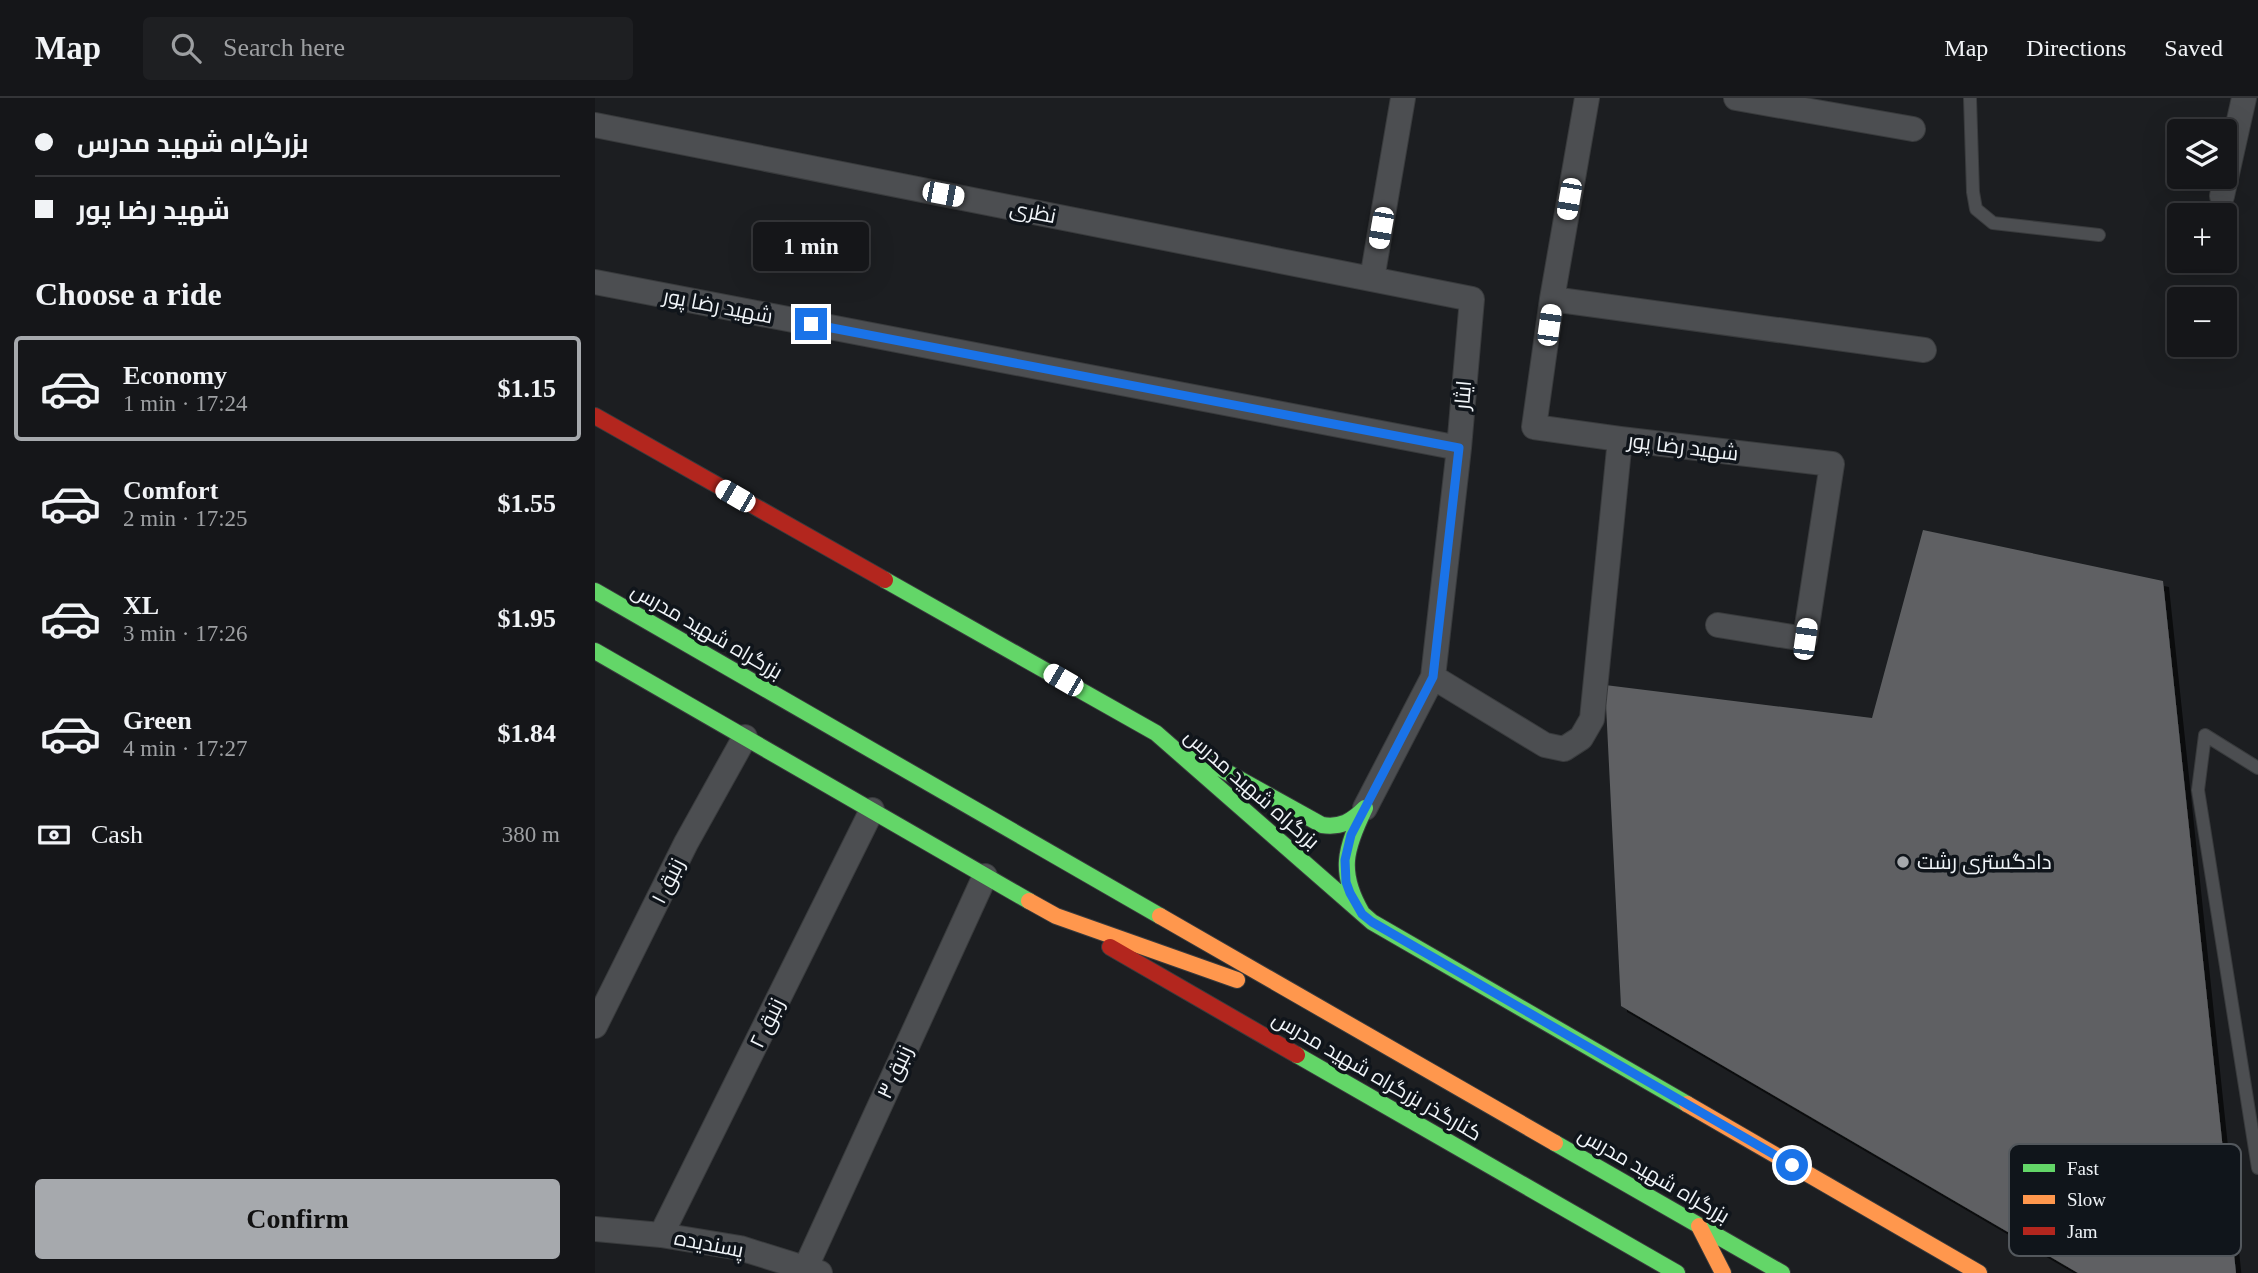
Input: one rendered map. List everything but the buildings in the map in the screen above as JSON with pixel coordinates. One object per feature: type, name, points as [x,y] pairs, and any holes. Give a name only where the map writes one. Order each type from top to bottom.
[{"type":"main road","name":"بزرگراه شهید مدرس","points":[[595,416],[1156,733],[1372,922],[1979,1273]]},
{"type":"main road","name":"بزرگراه شهید مدرس","points":[[595,591],[1782,1273]]},
{"type":"main road","points":[[595,651],[1056,916],[1328,1012]]},
{"type":"main road","points":[[1156,733],[1322,825],[1344,825],[1365,808]]},
{"type":"main road","points":[[1362,914],[1350,893],[1345,872],[1351,835],[1365,808]]},
{"type":"main road","name":"کنارگذر بزرگراه شهید مدرس","points":[[1056,916],[1677,1273]]},
{"type":"main road","points":[[1699,1226],[1723,1273]]},
{"type":"street","points":[[1372,279],[1403,98]]},
{"type":"street","points":[[1587,98],[1552,299],[1924,350]]},
{"type":"street","points":[[1736,98],[1913,129]]},
{"type":"street","points":[[2222,196],[2244,98]]},
{"type":"street","name":"نظری","points":[[595,125],[1472,299]]},
{"type":"street","name":"شهید رضا پور","points":[[595,282],[1459,448]]},
{"type":"street","name":"ایثار","points":[[1365,808],[1433,677],[1459,448],[1472,299]]},
{"type":"street","name":"شهید رضا پور","points":[[1552,299],[1534,427],[1832,464],[1805,639],[1719,625]]},
{"type":"street","points":[[1433,677],[1545,745],[1564,749],[1581,738],[1592,719],[1620,439]]},
{"type":"street","name":"زنبق ۱","points":[[595,1026],[686,843],[744,737]]},
{"type":"street","name":"زنبق ۲","points":[[661,1235],[872,810]]},
{"type":"street","name":"زنبق ۳","points":[[813,1271],[985,876]]},
{"type":"street","name":"پسندیده","points":[[595,1229],[661,1235],[740,1248],[813,1271]]},
{"type":"lane","points":[[1970,98],[1976,209],[1993,223],[2099,235]]},
{"type":"lane","points":[[2258,768],[2205,735],[2199,790],[2258,1168]]},
{"type":"traffic: fast","points":[[885,580],[1156,733],[1372,922],[1687,1104]]},
{"type":"traffic: fast","points":[[595,591],[1160,916]]},
{"type":"traffic: fast","points":[[595,651],[1029,901]]},
{"type":"traffic: fast","points":[[1196,755],[1322,825],[1346,823],[1365,808]]},
{"type":"traffic: fast","points":[[1362,913],[1350,885],[1347,860],[1353,836],[1365,808]]},
{"type":"traffic: fast","points":[[1297,1055],[1677,1273]]},
{"type":"traffic: fast","points":[[1555,1143],[1782,1273]]},
{"type":"traffic: slow","points":[[1029,901],[1056,916],[1237,980]]},
{"type":"traffic: slow","points":[[1160,916],[1555,1143]]},
{"type":"traffic: slow","points":[[1687,1104],[1979,1273]]},
{"type":"traffic: slow","points":[[1699,1226],[1723,1273]]},
{"type":"traffic: jam","points":[[595,416],[885,580]]},
{"type":"traffic: jam","points":[[1110,947],[1297,1055]]},
{"type":"place","name":"دادگستری رشت","points":[[1903,862]]},
{"type":"route","points":[[811,324],[1459,448],[1433,677],[1351,835],[1345,860],[1346,882],[1350,893],[1362,914],[1372,922],[1792,1165]]}]
